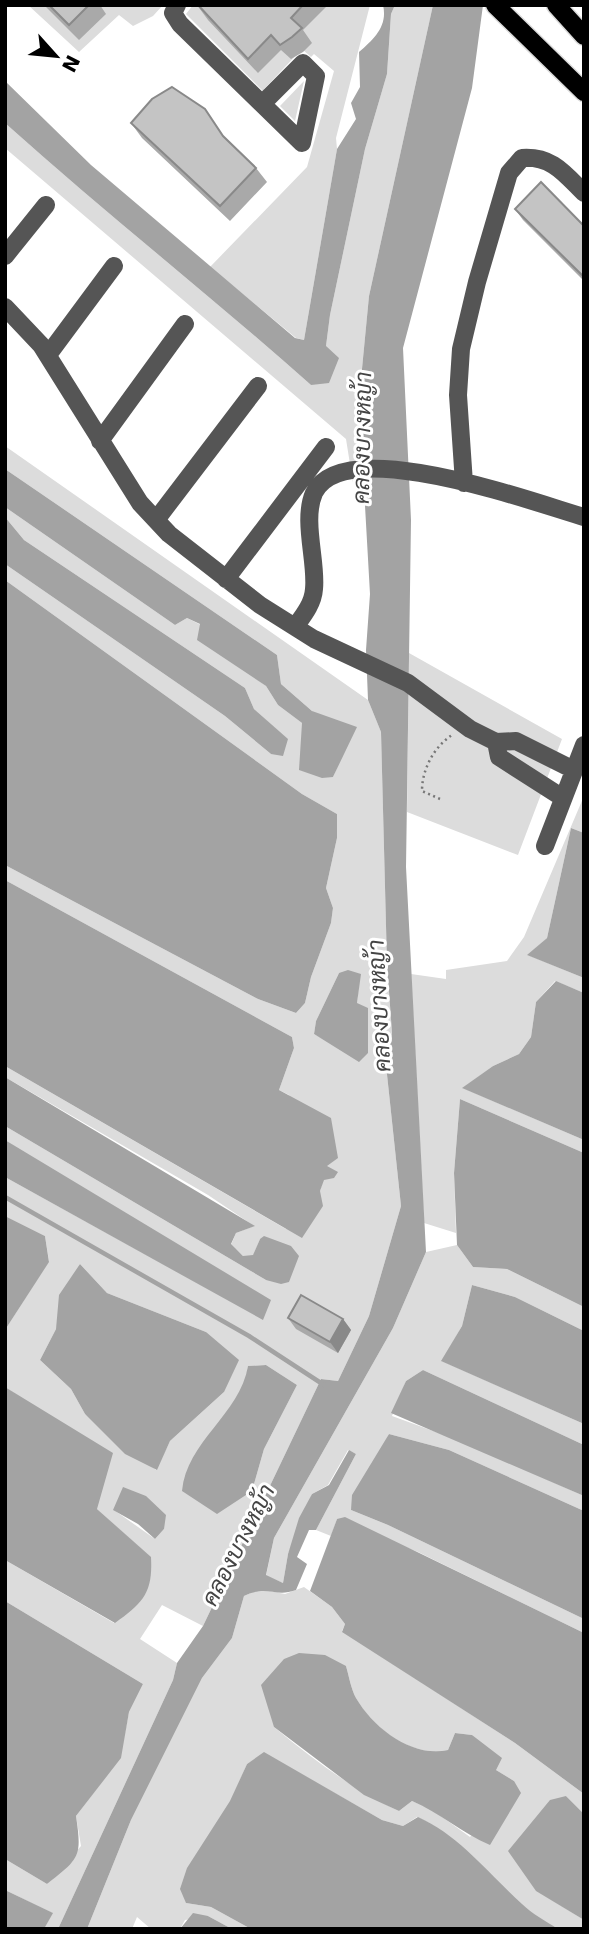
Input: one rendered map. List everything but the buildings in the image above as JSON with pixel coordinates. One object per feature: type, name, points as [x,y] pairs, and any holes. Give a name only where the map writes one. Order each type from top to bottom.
[{"type":"main road","points":[[556,5],[583,33]]},
{"type":"main road","points":[[496,6],[584,92]]},
{"type":"street","points":[[177,5],[173,13],[180,24],[262,104]]},
{"type":"street","points":[[464,483],[458,395],[461,349],[477,282],[509,173],[522,158],[540,157],[560,169],[584,193]]},
{"type":"street","points":[[5,256],[46,205]]},
{"type":"street","points":[[48,355],[114,266]]},
{"type":"street","points":[[5,307],[48,355],[140,503],[156,520],[226,579],[314,639],[408,682],[459,720],[496,742],[516,741],[574,770]]},
{"type":"street","points":[[100,440],[185,324]]},
{"type":"street","points":[[156,520],[258,386]]},
{"type":"street","points":[[226,579],[326,447]]},
{"type":"street","points":[[295,627],[309,606],[314,589],[309,534],[314,494],[328,478],[354,470],[414,471],[584,517]]},
{"type":"street","points":[[496,742],[499,757],[563,798]]},
{"type":"street","points":[[545,846],[584,746]]},
{"type":"path","points":[[440,799],[422,791],[422,782],[439,743],[459,720]]},
{"type":"shaded area","points":[[28,5],[163,5],[153,16],[133,26],[119,15],[79,52]]},
{"type":"shaded area","points":[[193,5],[370,5],[336,138],[337,149],[304,340],[296,338],[210,267],[307,167],[334,71],[314,54],[311,57],[302,49],[264,89],[268,96],[186,14]]},
{"type":"shaded area","points":[[395,5],[433,5],[369,296],[359,400],[365,478],[353,483],[346,439],[5,148],[5,123],[311,385],[326,346],[365,149],[387,74],[391,14]]},
{"type":"shaded area","points":[[304,81],[295,121],[280,106]]},
{"type":"shaded area","points":[[5,446],[368,700],[381,732],[387,964],[392,1033],[386,1065],[401,1206],[369,1316],[338,1381],[321,1379],[203,1626],[162,1605],[140,1639],[177,1663],[173,1680],[58,1929],[44,1929],[52,1913],[5,1890],[5,1859],[47,1884],[81,1846],[76,1816],[120,1758],[129,1712],[143,1684],[5,1601],[5,1560],[114,1623],[150,1557],[97,1509],[17,1395],[5,1387],[5,1330],[49,1261],[45,1236],[5,1216],[5,1177],[263,1319],[5,1140],[5,1126],[266,1280],[260,1239],[253,1256],[243,1256],[231,1245],[236,1233],[254,1226],[208,1195],[5,1077],[5,1066],[286,1229],[320,1191],[327,1166],[289,1095],[279,1090],[294,1048],[292,1037],[5,880],[5,865],[258,999],[296,1013],[305,1003],[311,977],[331,923],[333,908],[326,888],[337,838],[337,814],[302,794],[5,580],[5,564],[225,716],[271,754],[287,739],[254,709],[245,688],[24,540],[5,517],[5,507],[175,625],[187,618],[201,625],[243,669],[266,686],[278,705],[302,723],[302,744],[333,777],[343,754],[312,711],[281,684],[277,655],[5,469]],"holes":[[[339,973],[360,974],[357,1003],[323,1039],[314,1034],[316,1021]],[[80,1264],[107,1293],[206,1332],[224,1392],[170,1441],[156,1470],[85,1414],[71,1389],[40,1360],[56,1329]],[[266,1365],[297,1385],[264,1449],[252,1491],[228,1410],[245,1386],[248,1366]],[[114,1510],[164,1529],[155,1539]]]},
{"type":"shaded area","points":[[409,653],[562,739],[518,855],[407,812]]},
{"type":"shaded area","points":[[584,796],[584,833],[571,828],[547,938],[528,955],[584,978],[584,993],[555,981],[536,1002],[531,1037],[519,1054],[493,1066],[463,1088],[584,1140],[584,1153],[460,1099],[454,1173],[456,1233],[424,1223],[411,974],[446,979],[446,970],[507,961],[524,937]]},
{"type":"shaded area","points":[[457,1245],[473,1267],[507,1269],[584,1307],[584,1331],[515,1297],[472,1285],[462,1326],[442,1361],[584,1424],[584,1445],[423,1370],[406,1381],[392,1416],[458,1440],[584,1496],[584,1511],[449,1450],[389,1434],[351,1510],[584,1619],[584,1633],[418,1552],[337,1519],[331,1536],[316,1530],[356,1454],[348,1450],[328,1485],[312,1494],[288,1554],[283,1583],[266,1576],[274,1538],[393,1328],[426,1252]]},
{"type":"shaded area","points":[[304,1587],[332,1607],[345,1624],[342,1631],[515,1743],[584,1794],[584,1814],[566,1796],[536,1890],[584,1920],[584,1929],[560,1929],[539,1919],[505,1891],[455,1842],[417,1817],[403,1826],[382,1820],[264,1753],[247,1764],[186,1903],[211,1907],[251,1929],[232,1929],[208,1916],[185,1920],[180,1929],[151,1929],[137,1917],[132,1929],[87,1929],[131,1820],[202,1678],[232,1638],[244,1596],[259,1589],[285,1594]],"holes":[[[346,1666],[354,1694],[364,1710],[384,1731],[408,1745],[435,1751],[448,1750],[455,1733],[472,1735],[496,1770],[514,1781],[470,1837],[431,1809],[412,1801],[399,1811],[365,1793],[274,1727]]]},
{"type":"water","points":[[383,5],[395,5],[391,14],[387,74],[365,149],[330,315],[326,346],[339,358],[329,383],[311,385],[5,123],[5,81],[91,165],[295,338],[304,340],[337,149],[356,119],[351,103],[360,87],[359,52],[382,26]]},
{"type":"water","name":"คลองบางหญ้า","points":[[433,5],[483,5],[472,88],[403,348],[411,520],[406,867],[426,1252],[393,1328],[274,1538],[266,1575],[283,1583],[299,1518],[312,1494],[329,1485],[349,1450],[356,1454],[316,1530],[309,1530],[297,1557],[307,1564],[296,1590],[282,1593],[259,1591],[244,1596],[232,1638],[202,1678],[131,1820],[87,1929],[58,1929],[173,1680],[177,1663],[203,1626],[321,1379],[338,1381],[369,1316],[401,1206],[386,1065],[392,1033],[387,964],[381,732],[368,700],[366,650],[370,594],[359,400],[369,296]]},
{"type":"water","points":[[5,469],[277,655],[281,684],[312,711],[357,727],[333,777],[322,778],[299,770],[302,723],[278,705],[266,686],[197,640],[200,624],[187,618],[175,625],[5,507]]},
{"type":"water","points":[[5,517],[24,540],[245,688],[254,709],[288,739],[283,756],[271,754],[225,716],[5,564]]},
{"type":"water","points":[[5,580],[302,794],[337,814],[337,838],[326,888],[333,908],[331,923],[311,977],[305,1003],[296,1013],[258,999],[5,865]]},
{"type":"water","points":[[571,828],[584,833],[584,978],[527,955],[547,938]]},
{"type":"water","points":[[5,880],[292,1037],[294,1048],[279,1090],[331,1118],[338,1158],[327,1166],[338,1172],[334,1178],[324,1180],[320,1191],[323,1206],[302,1238],[5,1066]]},
{"type":"water","points":[[348,970],[361,974],[357,1003],[368,1008],[368,1053],[359,1062],[314,1034],[316,1021],[339,973]]},
{"type":"water","points":[[556,981],[584,993],[584,1140],[462,1088],[493,1066],[519,1054],[531,1037],[536,1002]]},
{"type":"water","points":[[5,1077],[255,1226],[236,1233],[231,1244],[243,1256],[253,1255],[264,1236],[291,1246],[299,1256],[289,1282],[281,1284],[266,1280],[5,1126]]},
{"type":"water","points":[[460,1099],[584,1153],[584,1307],[507,1269],[473,1267],[457,1245],[454,1173]]},
{"type":"water","points":[[5,1140],[271,1300],[263,1320],[5,1177]]},
{"type":"water","points":[[5,1216],[45,1236],[49,1262],[5,1330]]},
{"type":"water","points":[[80,1264],[107,1293],[206,1332],[239,1360],[224,1392],[170,1441],[157,1470],[125,1454],[85,1414],[71,1389],[40,1360],[56,1329],[59,1295]]},
{"type":"water","points":[[472,1285],[515,1297],[584,1331],[584,1424],[441,1361],[462,1326]]},
{"type":"water","points":[[266,1365],[297,1385],[264,1449],[252,1491],[217,1514],[182,1491],[186,1474],[193,1458],[235,1399],[248,1366]]},
{"type":"water","points":[[423,1370],[584,1445],[584,1496],[391,1413],[406,1381]]},
{"type":"water","points":[[5,1387],[113,1453],[97,1509],[151,1557],[150,1580],[144,1596],[115,1623],[5,1560]]},
{"type":"water","points":[[389,1434],[449,1450],[584,1511],[584,1619],[351,1510],[352,1495]]},
{"type":"water","points":[[123,1487],[146,1496],[166,1515],[164,1529],[155,1539],[138,1524],[113,1510]]},
{"type":"water","points":[[345,1517],[584,1633],[584,1794],[515,1743],[342,1632],[345,1624],[332,1607],[310,1591],[337,1519]]},
{"type":"water","points":[[5,1601],[143,1684],[129,1712],[121,1758],[76,1816],[79,1840],[76,1856],[47,1884],[5,1859]]},
{"type":"water","points":[[299,1653],[325,1655],[346,1666],[354,1694],[364,1709],[396,1739],[421,1750],[435,1751],[448,1750],[455,1733],[472,1735],[502,1758],[496,1770],[514,1781],[521,1793],[490,1845],[412,1801],[399,1811],[364,1795],[274,1727],[261,1685],[284,1659]]},
{"type":"water","points":[[264,1752],[382,1820],[403,1826],[418,1817],[433,1825],[473,1856],[526,1908],[558,1929],[251,1929],[211,1907],[186,1903],[180,1889],[187,1868],[230,1801],[247,1764]]},
{"type":"water","points":[[566,1796],[584,1814],[584,1920],[536,1891],[508,1851],[550,1800]]},
{"type":"water","points":[[5,1890],[53,1913],[44,1929],[5,1929]]},
{"type":"water","points":[[193,1913],[208,1916],[232,1929],[180,1929]]},
{"type":"waterway","points":[[5,1197],[249,1336],[324,1385]]}]
